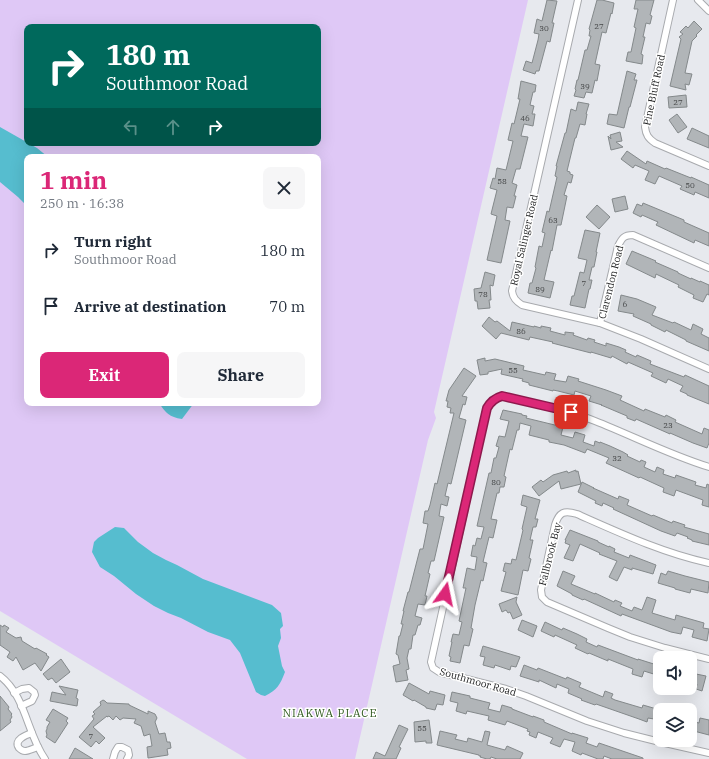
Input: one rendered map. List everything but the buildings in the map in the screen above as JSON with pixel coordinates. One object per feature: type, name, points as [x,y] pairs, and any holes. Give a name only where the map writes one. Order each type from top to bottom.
[{"type":"street","name":"Royal Salinger Road","points":[[578,0],[512,291],[513,297],[522,305],[600,323],[641,339],[709,369]]},
{"type":"street","name":"Pine Bluff Road","points":[[673,0],[645,127],[646,133],[648,138],[655,143],[709,166]]},
{"type":"street","points":[[698,0],[709,11]]},
{"type":"street","name":"Clarendon Road","points":[[600,323],[618,246],[621,240],[627,235],[633,235],[709,268]]},
{"type":"street","name":"Southmoor Road","points":[[709,467],[673,454],[571,412],[502,396],[490,402],[487,408],[431,662],[433,668],[439,672],[506,689],[607,727],[656,741],[709,753]]},
{"type":"street","name":"Fallbrook Bay","points":[[709,563],[652,546],[572,512],[565,512],[560,516],[556,525],[541,590],[542,597],[550,604],[608,628],[654,645],[709,659]]},
{"type":"street","points":[[0,676],[14,692],[38,747],[45,759]]},
{"type":"street","points":[[14,692],[26,688],[29,688],[34,692],[35,695],[32,701],[21,706]]},
{"type":"street","points":[[32,733],[21,738],[18,743],[18,747],[20,750],[26,751],[38,747]]},
{"type":"street","points":[[113,759],[118,747],[122,747],[128,750],[129,755],[127,759]]},
{"type":"shaded area","points":[[0,0],[528,0],[434,412],[436,418],[428,440],[355,759],[247,759],[0,611]]},
{"type":"water","points":[[0,127],[24,141],[24,146],[33,146],[44,154],[24,154],[24,203],[0,182]]},
{"type":"water","points":[[162,406],[192,406],[182,419],[168,414]]},
{"type":"water","points":[[115,527],[124,528],[138,542],[166,560],[203,579],[272,605],[281,613],[283,626],[280,629],[281,638],[278,646],[282,666],[285,672],[280,684],[272,692],[265,696],[256,692],[240,653],[230,640],[208,632],[154,606],[100,567],[92,552],[94,542]]},
{"type":"district","name":"NIAKWA PLACE","points":[[330,713]]},
{"type":"route","points":[[445,594],[487,408],[490,402],[502,396],[571,412]]}]
